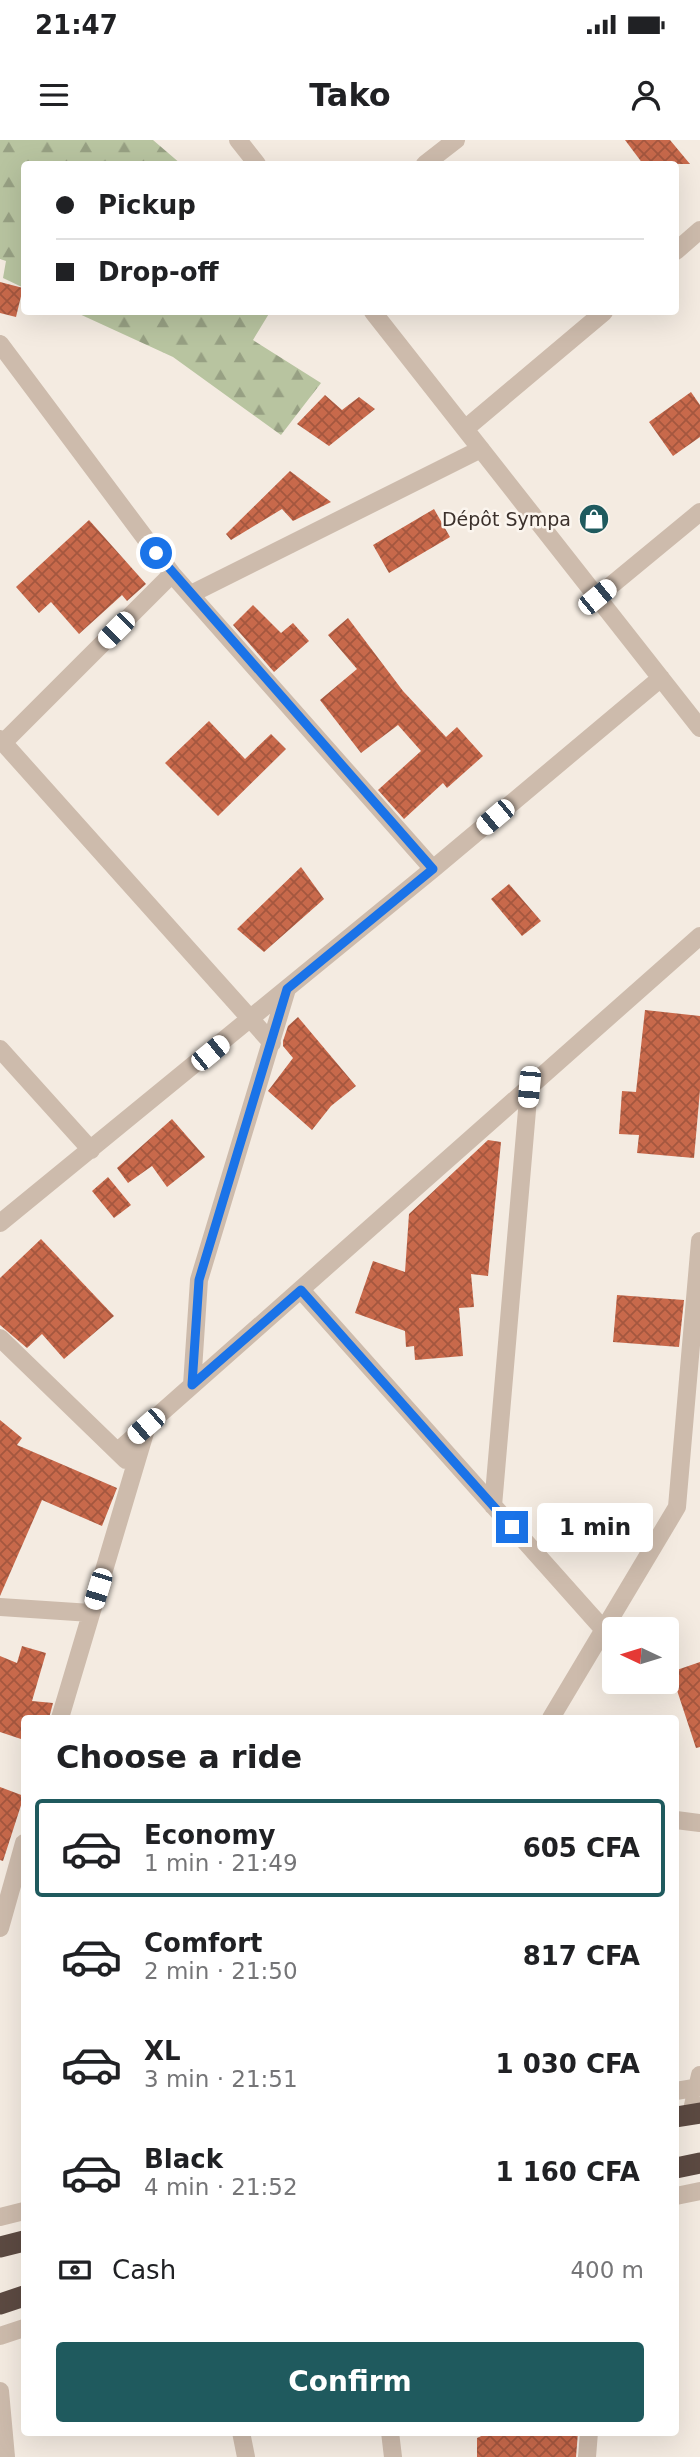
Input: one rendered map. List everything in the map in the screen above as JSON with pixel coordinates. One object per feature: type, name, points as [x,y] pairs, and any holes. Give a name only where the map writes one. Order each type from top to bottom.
[{"type":"highway","points":[[679,2167],[700,2163]]},
{"type":"highway","points":[[0,2247],[21,2242]]},
{"type":"highway","points":[[0,2304],[21,2297]]},
{"type":"street","points":[[238,140],[255,161]]},
{"type":"street","points":[[429,161],[456,140]]},
{"type":"street","points":[[679,248],[700,230]]},
{"type":"street","points":[[375,315],[700,728]]},
{"type":"street","points":[[465,429],[600,315]]},
{"type":"street","points":[[0,344],[172,574],[433,869]]},
{"type":"street","points":[[191,594],[481,449]]},
{"type":"street","points":[[597,597],[700,512]]},
{"type":"street","points":[[172,574],[2,741],[272,1043]]},
{"type":"street","points":[[0,1223],[433,869],[661,678]]},
{"type":"street","points":[[118,1451],[700,936]]},
{"type":"street","points":[[192,1385],[199,1280],[287,989]]},
{"type":"street","points":[[0,1049],[91,1150]]},
{"type":"street","points":[[494,1506],[529,1087]]},
{"type":"street","points":[[612,1617],[677,1507],[693,1399],[700,1241]]},
{"type":"street","points":[[301,1290],[602,1628]]},
{"type":"street","points":[[0,1338],[134,1469]]},
{"type":"street","points":[[62,1715],[146,1426]]},
{"type":"street","points":[[0,1607],[91,1613]]},
{"type":"street","points":[[553,1715],[602,1633]]},
{"type":"street","points":[[679,1821],[700,1823]]},
{"type":"street","points":[[0,1928],[21,1854]]},
{"type":"street","points":[[679,2090],[699,2084]]},
{"type":"street","points":[[689,2115],[699,2084]]},
{"type":"street","points":[[679,2195],[700,2191]]},
{"type":"street","points":[[0,2217],[21,2212]]},
{"type":"street","points":[[0,2336],[21,2329]]},
{"type":"street","points":[[0,2391],[6,2457]]},
{"type":"street","points":[[242,2436],[246,2457]]},
{"type":"street","points":[[390,2436],[393,2457]]},
{"type":"street","points":[[587,2457],[589,2436]]},
{"type":"green space","points":[[0,140],[153,140],[178,161],[21,161],[21,287],[3,278],[6,261],[0,259]]},
{"type":"green space","points":[[82,315],[268,315],[253,340],[321,383],[281,435],[173,357]]},
{"type":"building","points":[[625,140],[670,140],[690,164],[679,164],[679,161],[641,161]]},
{"type":"building","points":[[0,282],[21,287],[16,317],[0,313]]},
{"type":"building","points":[[691,392],[700,405],[700,437],[673,456],[649,422]]},
{"type":"building","points":[[325,395],[342,410],[359,397],[375,409],[329,446],[297,424]]},
{"type":"building","points":[[290,471],[331,502],[293,521],[282,509],[231,540],[226,534]]},
{"type":"building","points":[[434,509],[450,537],[389,573],[373,545]]},
{"type":"building","points":[[89,520],[146,584],[127,601],[122,595],[79,634],[51,602],[39,613],[16,587]]},
{"type":"building","points":[[253,605],[281,633],[293,623],[309,641],[274,672],[233,625]]},
{"type":"building","points":[[348,618],[403,691],[446,737],[457,727],[483,756],[447,788],[443,783],[404,819],[378,790],[421,751],[398,725],[361,753],[320,700],[357,669],[328,635]]},
{"type":"building","points":[[209,721],[245,759],[271,734],[286,749],[218,816],[165,763]]},
{"type":"building","points":[[301,867],[324,899],[264,952],[237,929]]},
{"type":"building","points":[[509,884],[541,921],[522,936],[491,899]]},
{"type":"building","points":[[645,1010],[700,1016],[700,1090],[694,1158],[637,1153],[639,1135],[619,1134],[622,1091],[636,1092]]},
{"type":"building","points":[[298,1017],[356,1086],[331,1106],[312,1130],[268,1091],[293,1058],[283,1046],[283,1041],[288,1026]]},
{"type":"building","points":[[172,1119],[205,1157],[167,1187],[152,1166],[128,1183],[117,1168]]},
{"type":"building","points":[[488,1140],[501,1142],[488,1276],[471,1274],[474,1307],[459,1308],[463,1356],[415,1360],[414,1346],[406,1347],[405,1331],[355,1313],[373,1261],[405,1272],[409,1214]]},
{"type":"building","points":[[108,1177],[131,1205],[114,1218],[92,1191]]},
{"type":"building","points":[[41,1239],[114,1316],[64,1359],[42,1334],[27,1348],[0,1325],[0,1278]]},
{"type":"building","points":[[617,1295],[684,1300],[679,1347],[613,1342]]},
{"type":"building","points":[[0,1420],[22,1438],[17,1445],[117,1488],[102,1526],[42,1500],[0,1596]]},
{"type":"building","points":[[22,1646],[46,1653],[32,1701],[53,1703],[50,1715],[21,1715],[21,1739],[0,1732],[0,1656],[17,1663]]},
{"type":"building","points":[[700,1662],[700,1747],[696,1748],[678,1694],[679,1669]]},
{"type":"building","points":[[0,1787],[21,1795],[21,1805],[3,1861],[0,1860]]},
{"type":"building","points":[[578,2436],[576,2457],[477,2457],[477,2438]]},
{"type":"place","name":"Dépôt Sympa","points":[[594,519]]},
{"type":"route","points":[[156,553],[433,869],[287,989],[199,1280],[192,1385],[301,1290],[512,1527]]}]
